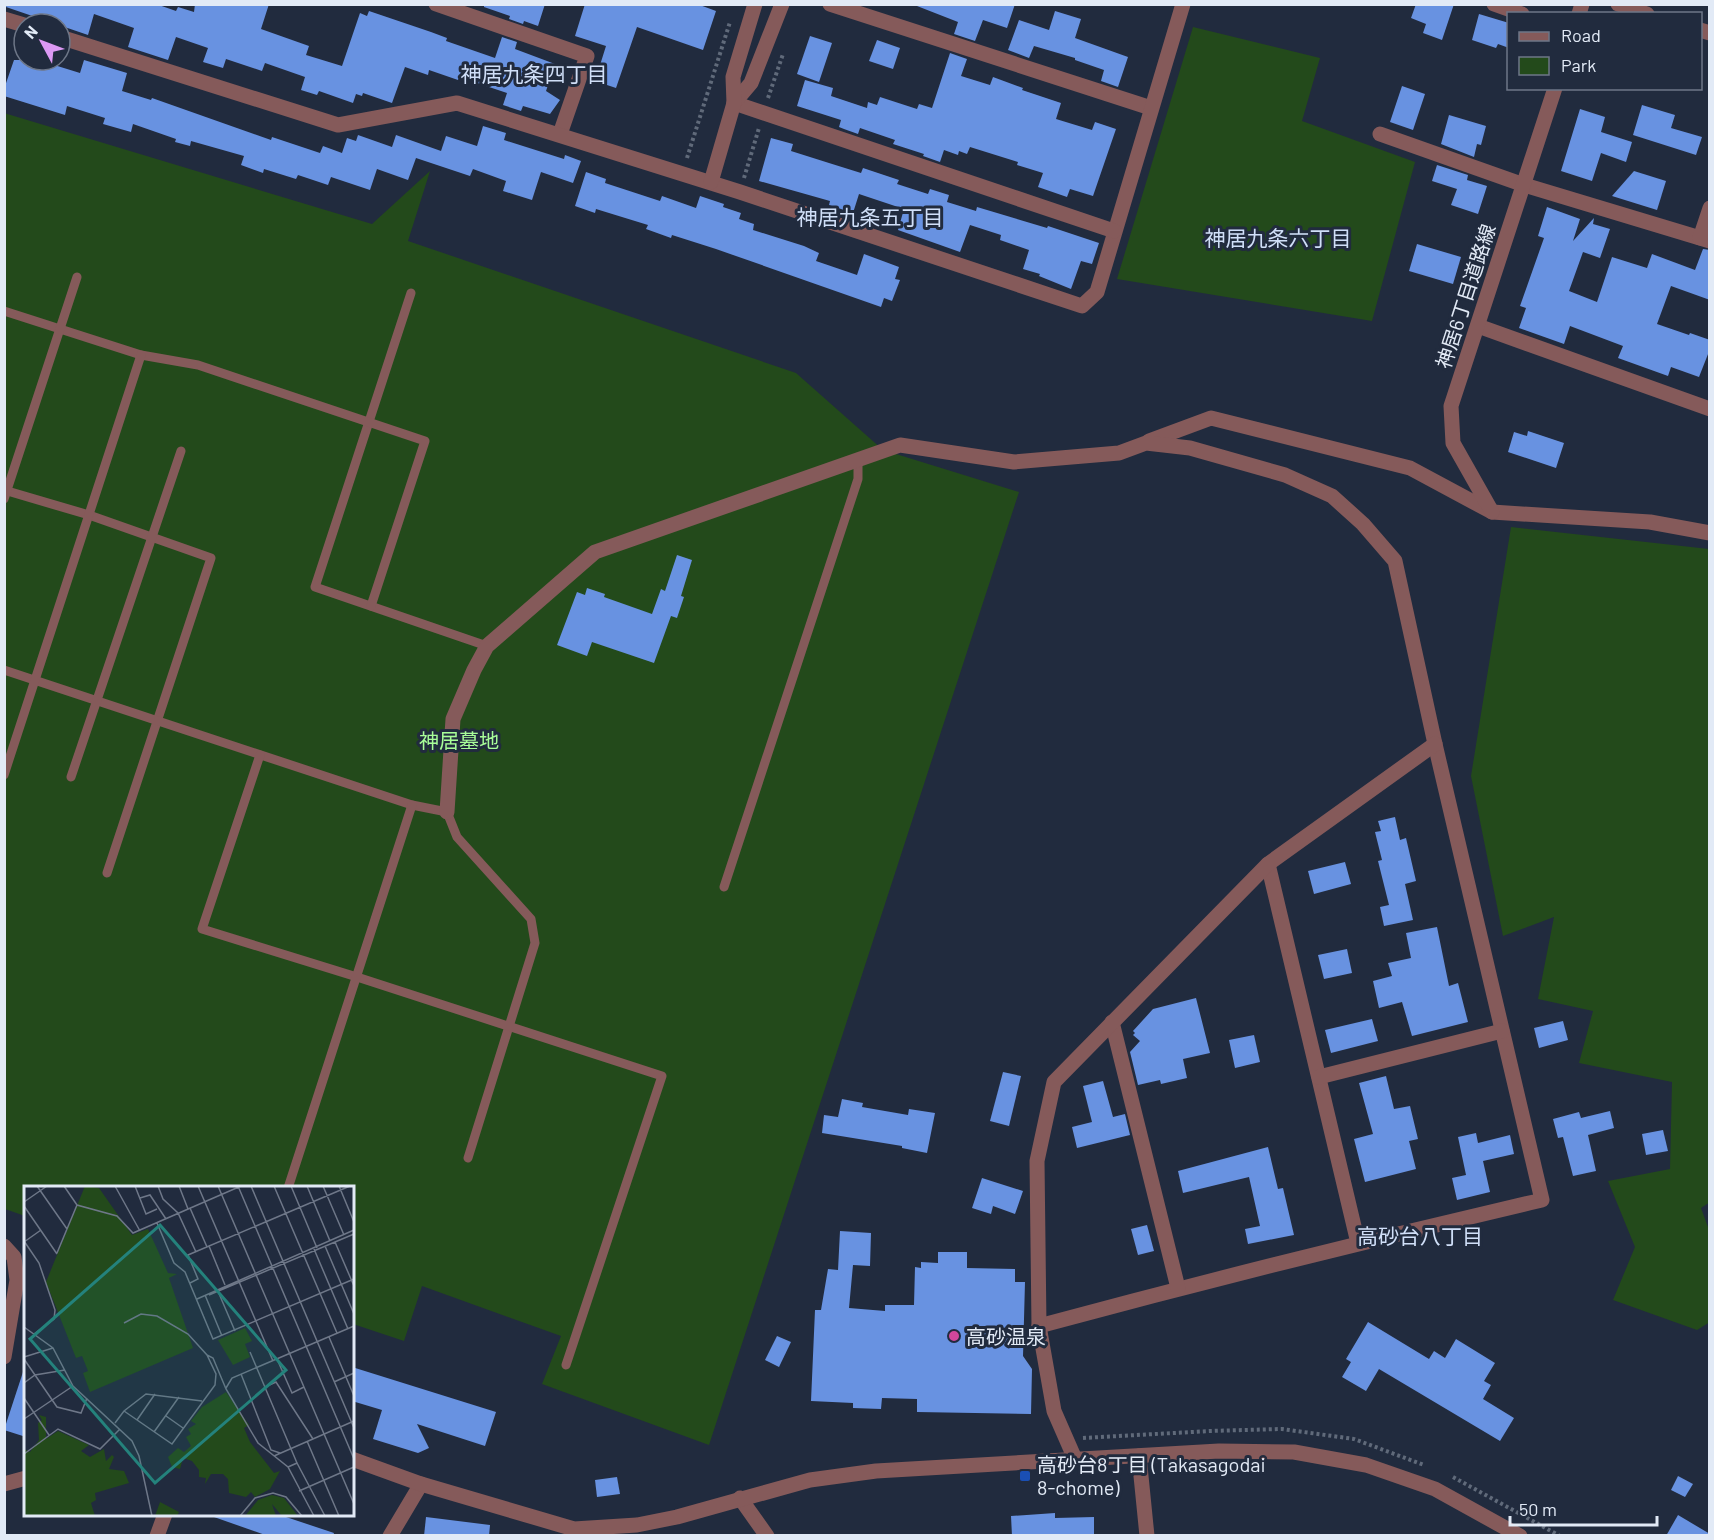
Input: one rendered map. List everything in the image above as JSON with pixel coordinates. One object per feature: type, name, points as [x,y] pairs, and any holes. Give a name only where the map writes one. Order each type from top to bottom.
[{"type":"street","points":[[436,4],[587,56],[560,134]]},
{"type":"street","points":[[711,182],[734,103],[733,77],[754,4]]},
{"type":"street","points":[[734,103],[751,83],[782,4]]},
{"type":"street","points":[[830,4],[1151,108]]},
{"type":"street","points":[[72,41],[338,125],[457,103],[711,182],[1082,306],[1097,292],[1183,4]]},
{"type":"street","points":[[1494,4],[1516,12]]},
{"type":"street","points":[[1618,4],[1641,12]]},
{"type":"street","name":"神居6丁目道路線","points":[[1492,512],[1453,443],[1451,406],[1554,90]]},
{"type":"street","points":[[734,103],[1114,231]]},
{"type":"street","points":[[1380,134],[1524,185],[1705,239],[1710,208]]},
{"type":"street","points":[[1478,326],[1710,409]]},
{"type":"street","points":[[447,812],[453,719],[474,670],[488,646],[596,552],[900,446],[1014,462],[1119,453],[1210,418],[1410,468],[1492,512],[1650,522],[1710,533]]},
{"type":"street","points":[[1039,1326],[1178,1288],[1542,1200],[1435,744],[1395,561],[1363,524],[1332,496],[1285,475],[1190,448],[1146,442]]},
{"type":"street","points":[[1075,1459],[1054,1411],[1039,1326],[1037,1161],[1054,1083],[1268,864],[1435,744]]},
{"type":"street","points":[[1268,864],[1358,1243]]},
{"type":"street","points":[[1112,1022],[1178,1288]]},
{"type":"street","points":[[1319,1077],[1502,1031]]},
{"type":"street","points":[[4,1246],[14,1257],[17,1280],[4,1357]]},
{"type":"street","points":[[354,1460],[421,1484],[574,1532],[637,1525],[677,1517],[810,1480],[876,1471],[1219,1451],[1294,1452],[1366,1465],[1435,1489],[1520,1536]]},
{"type":"street","points":[[1138,1455],[1147,1536]]},
{"type":"street","points":[[4,1484],[24,1479]]},
{"type":"street","points":[[390,1536],[421,1484]]},
{"type":"street","points":[[740,1498],[767,1536]]},
{"type":"street","points":[[156,1536],[165,1516]]},
{"type":"lane","points":[[77,277],[5,493],[89,515],[211,558],[107,873]]},
{"type":"lane","points":[[411,293],[315,587],[488,646]]},
{"type":"lane","points":[[4,311],[141,355],[198,365],[425,441],[371,606]]},
{"type":"lane","points":[[4,775],[141,355]]},
{"type":"lane","points":[[71,777],[181,451]]},
{"type":"lane","points":[[724,887],[858,479],[858,460]]},
{"type":"lane","points":[[4,670],[412,805],[447,812],[456,837],[531,919],[535,944],[468,1158]]},
{"type":"lane","points":[[260,755],[202,929],[662,1076],[566,1365]]},
{"type":"lane","points":[[289,1186],[412,805]]},
{"type":"path","points":[[682,173],[732,15]]},
{"type":"green space","points":[[1193,27],[1320,58],[1302,121],[1415,162],[1372,321],[1117,279]]},
{"type":"green space","name":"神居墓地","points":[[4,113],[372,224],[430,171],[408,241],[796,373],[883,450],[1019,492],[709,1445],[542,1384],[561,1336],[422,1286],[404,1341],[354,1324],[354,1186],[24,1186],[24,1216],[5,1209]]},
{"type":"green space","points":[[1511,527],[1709,549],[1710,1202],[1701,1208],[1709,1230],[1710,1322],[1697,1330],[1613,1300],[1635,1247],[1608,1181],[1670,1169],[1672,1082],[1579,1063],[1593,1011],[1538,999],[1554,917],[1503,936],[1471,776]]},
{"type":"building","points":[[7,4],[156,4],[176,11],[178,7],[194,12],[195,4],[269,4],[261,29],[309,46],[306,55],[342,66],[360,13],[367,16],[369,11],[431,32],[447,38],[446,41],[495,58],[502,37],[517,42],[515,49],[555,64],[546,91],[560,100],[550,114],[523,106],[521,111],[503,105],[507,93],[459,77],[458,80],[429,70],[428,75],[405,67],[392,103],[363,93],[362,96],[356,94],[353,103],[319,91],[317,95],[301,90],[305,77],[265,63],[262,71],[226,59],[223,68],[203,62],[208,48],[176,37],[168,60],[128,47],[134,28],[94,14],[88,35],[72,30],[72,12],[21,12],[6,7]]},
{"type":"building","points":[[484,4],[545,4],[538,26],[509,19],[510,16],[484,7]]},
{"type":"building","points":[[585,4],[697,4],[716,11],[703,50],[637,27],[616,88],[595,81],[606,46],[575,36]]},
{"type":"building","points":[[917,4],[1015,4],[1007,28],[983,20],[975,41],[954,34],[958,22],[917,6]]},
{"type":"building","points":[[1416,4],[1454,4],[1442,40],[1423,33],[1426,24],[1411,18]]},
{"type":"building","points":[[1055,11],[1081,19],[1075,38],[1128,57],[1118,87],[1101,81],[1104,70],[1075,60],[1075,58],[1034,46],[1029,58],[1008,50],[1019,20],[1049,30]]},
{"type":"building","points":[[1479,14],[1507,22],[1507,47],[1498,44],[1496,48],[1472,40]]},
{"type":"building","points":[[810,36],[832,43],[819,82],[797,74]]},
{"type":"building","points":[[877,40],[900,48],[893,69],[869,61]]},
{"type":"building","points":[[950,53],[967,59],[961,76],[990,85],[993,77],[1061,103],[1056,119],[1092,130],[1095,122],[1116,129],[1093,196],[1070,189],[1067,197],[1038,187],[1043,173],[1017,165],[1018,162],[970,147],[967,154],[959,151],[958,155],[944,150],[940,162],[893,144],[895,140],[860,128],[858,134],[844,129],[839,127],[841,120],[797,106],[805,80],[833,88],[831,96],[867,108],[868,102],[877,105],[880,97],[917,109],[919,104],[932,108]]},
{"type":"building","points":[[84,60],[127,73],[122,91],[151,100],[152,98],[271,140],[272,137],[320,153],[323,146],[342,153],[347,138],[356,141],[358,135],[392,147],[396,135],[441,151],[446,136],[477,146],[483,126],[506,133],[504,140],[564,159],[565,155],[581,161],[573,183],[541,172],[532,200],[503,191],[506,181],[473,169],[470,176],[416,158],[408,180],[377,169],[370,190],[331,177],[328,185],[298,175],[296,179],[264,169],[263,173],[241,165],[244,156],[191,141],[190,146],[175,142],[176,139],[133,124],[131,132],[103,124],[105,118],[67,106],[65,115],[4,96],[12,66],[12,72],[72,71],[80,73]]},
{"type":"building","points":[[1402,86],[1425,94],[1413,130],[1390,122]]},
{"type":"building","points":[[1642,105],[1675,115],[1671,128],[1702,137],[1696,155],[1633,135]]},
{"type":"building","points":[[1580,109],[1605,117],[1601,132],[1632,142],[1626,162],[1601,153],[1592,181],[1561,171]]},
{"type":"building","points":[[1449,115],[1486,126],[1481,145],[1477,144],[1474,157],[1441,144]]},
{"type":"building","points":[[771,138],[793,144],[791,151],[861,173],[863,168],[899,180],[897,184],[928,194],[930,189],[949,195],[947,202],[976,211],[977,207],[1047,228],[1048,226],[1099,243],[1092,264],[1081,261],[1071,289],[1039,276],[1040,274],[1023,269],[1029,250],[1000,240],[1001,235],[970,225],[960,252],[898,230],[904,209],[859,194],[853,213],[829,205],[830,201],[759,181]]},
{"type":"building","points":[[1437,165],[1468,175],[1467,180],[1487,186],[1478,214],[1451,205],[1457,189],[1432,181]]},
{"type":"building","points":[[1634,171],[1666,181],[1657,210],[1612,196]]},
{"type":"building","points":[[586,172],[606,179],[605,183],[660,201],[662,196],[696,208],[700,196],[724,204],[723,207],[741,213],[739,219],[754,224],[753,230],[804,246],[819,253],[816,261],[857,275],[864,254],[899,267],[895,279],[900,280],[892,301],[884,298],[881,307],[716,249],[672,235],[671,238],[646,229],[648,225],[596,209],[595,213],[575,206]]},
{"type":"building","points":[[1547,207],[1580,219],[1573,241],[1594,218],[1593,224],[1610,229],[1600,258],[1583,252],[1569,291],[1597,302],[1612,257],[1647,268],[1652,254],[1695,270],[1703,249],[1710,250],[1710,300],[1671,286],[1657,324],[1710,340],[1710,349],[1699,377],[1671,367],[1668,376],[1618,358],[1623,346],[1570,326],[1564,344],[1519,328],[1526,308],[1520,306],[1544,238],[1538,236]]},
{"type":"building","points":[[1417,244],[1461,257],[1453,284],[1409,271]]},
{"type":"building","points":[[1528,431],[1564,443],[1556,468],[1508,452],[1514,432],[1527,436]]},
{"type":"building","points":[[677,555],[692,560],[677,618],[671,616],[654,663],[592,642],[587,656],[557,645],[577,592],[585,595],[587,588],[605,594],[604,597],[652,614],[661,589],[665,591]]},
{"type":"building","points":[[1395,817],[1400,840],[1406,838],[1416,881],[1405,884],[1413,920],[1384,926],[1380,907],[1389,905],[1378,861],[1382,860],[1375,832],[1381,831],[1378,821]]},
{"type":"building","points":[[1345,862],[1351,884],[1314,894],[1308,871]]},
{"type":"building","points":[[1437,927],[1449,986],[1458,983],[1468,1022],[1412,1036],[1402,1002],[1379,1008],[1373,981],[1392,976],[1388,963],[1411,958],[1406,933]]},
{"type":"building","points":[[1347,949],[1352,973],[1324,979],[1318,955]]},
{"type":"building","points":[[1196,998],[1210,1053],[1183,1059],[1187,1078],[1161,1084],[1160,1080],[1138,1085],[1130,1052],[1140,1041],[1133,1035],[1135,1033],[1133,1031],[1153,1009]]},
{"type":"building","points":[[1372,1019],[1378,1041],[1331,1053],[1325,1030]]},
{"type":"building","points":[[1563,1021],[1568,1040],[1539,1048],[1534,1028]]},
{"type":"building","points":[[1254,1035],[1260,1062],[1235,1068],[1229,1040]]},
{"type":"building","points":[[1003,1072],[1021,1076],[1009,1126],[990,1121]]},
{"type":"building","points":[[1386,1076],[1394,1109],[1410,1106],[1418,1139],[1409,1141],[1416,1169],[1365,1182],[1354,1139],[1373,1134],[1359,1083]]},
{"type":"building","points":[[1103,1081],[1113,1117],[1125,1114],[1130,1135],[1077,1148],[1072,1127],[1092,1122],[1083,1086]]},
{"type":"building","points":[[842,1099],[863,1103],[862,1107],[908,1115],[909,1109],[935,1113],[927,1153],[902,1148],[902,1146],[822,1133],[824,1115],[838,1117]]},
{"type":"building","points":[[1610,1111],[1614,1128],[1588,1135],[1596,1171],[1573,1176],[1563,1137],[1558,1138],[1553,1119],[1579,1112],[1581,1118]]},
{"type":"building","points":[[1663,1130],[1668,1151],[1646,1155],[1642,1134]]},
{"type":"building","points":[[1476,1133],[1478,1143],[1510,1135],[1514,1154],[1483,1161],[1490,1192],[1457,1200],[1452,1178],[1466,1175],[1458,1137]]},
{"type":"building","points":[[1268,1147],[1278,1189],[1283,1188],[1294,1235],[1248,1244],[1245,1229],[1260,1226],[1249,1177],[1183,1193],[1178,1171]]},
{"type":"building","points":[[982,1178],[1023,1191],[1015,1214],[993,1206],[991,1214],[972,1208]]},
{"type":"building","points":[[1147,1225],[1154,1251],[1138,1255],[1131,1229]]},
{"type":"building","name":"高砂温泉","points":[[840,1231],[871,1233],[870,1266],[853,1265],[849,1308],[885,1311],[885,1305],[914,1305],[915,1267],[921,1268],[921,1262],[938,1263],[938,1252],[967,1252],[967,1268],[1015,1269],[1015,1282],[1025,1282],[1023,1356],[1032,1369],[1031,1414],[917,1412],[917,1399],[882,1398],[881,1409],[853,1408],[853,1403],[811,1401],[815,1310],[821,1310],[828,1269],[838,1270]]},
{"type":"building","points":[[1368,1322],[1429,1359],[1434,1351],[1445,1358],[1456,1339],[1495,1363],[1484,1381],[1491,1385],[1483,1399],[1514,1418],[1500,1441],[1379,1369],[1366,1391],[1342,1377],[1351,1362],[1346,1359]]},
{"type":"building","points":[[777,1336],[791,1342],[779,1367],[765,1360]]},
{"type":"building","points":[[354,1368],[496,1412],[485,1446],[417,1424],[429,1448],[418,1453],[373,1439],[382,1410],[354,1402]]},
{"type":"building","points":[[23,1372],[24,1372],[24,1436],[4,1430]]},
{"type":"building","points":[[1678,1476],[1693,1484],[1685,1497],[1671,1490]]},
{"type":"building","points":[[617,1477],[620,1494],[597,1497],[595,1480]]},
{"type":"building","points":[[1055,1513],[1055,1518],[1094,1517],[1094,1536],[1012,1536],[1011,1516]]},
{"type":"building","points":[[1678,1515],[1710,1534],[1710,1536],[1666,1536]]},
{"type":"building","points":[[283,1516],[334,1533],[333,1536],[268,1536],[214,1517]]},
{"type":"building","points":[[426,1517],[490,1525],[489,1536],[424,1536]]},
{"type":"place","name":"高砂温泉","points":[[954,1336]]},
{"type":"place","name":"高砂台8丁目 (Takasagodai 8-chome)","points":[[1025,1476]]},
{"type":"district","name":"神居九条四丁目","points":[[534,73]]},
{"type":"district","name":"神居九条五丁目","points":[[870,216]]},
{"type":"district","name":"神居九条六丁目","points":[[1278,237]]},
{"type":"district","name":"高砂台八丁目","points":[[1420,1235]]}]
